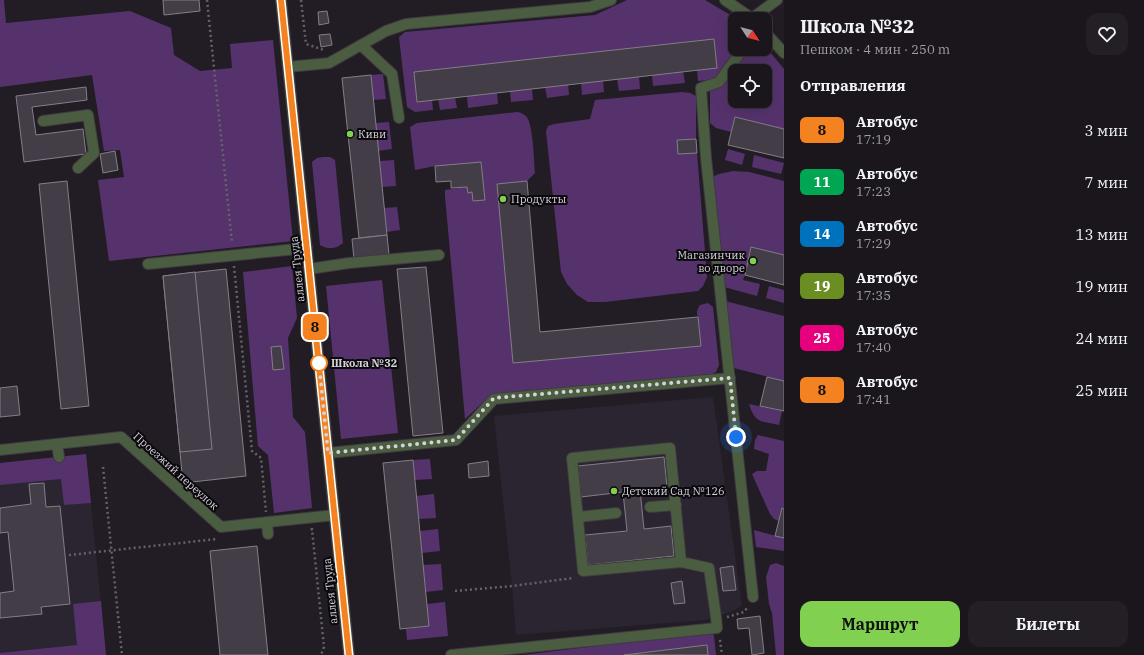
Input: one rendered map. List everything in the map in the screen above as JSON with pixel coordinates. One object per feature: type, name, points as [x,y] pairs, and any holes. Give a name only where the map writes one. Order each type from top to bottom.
[{"type":"street","name":"аллея Труда","points":[[281,0],[349,655]]},
{"type":"street","points":[[288,67],[329,62],[386,31],[406,24],[590,7],[611,0]]},
{"type":"street","points":[[725,0],[742,12]]},
{"type":"street","points":[[762,12],[778,0]]},
{"type":"street","points":[[772,40],[784,53]]},
{"type":"street","points":[[361,44],[392,74],[399,118]]},
{"type":"street","points":[[738,56],[719,82],[701,88],[707,166],[753,597]]},
{"type":"street","points":[[43,121],[88,115],[94,153],[78,168]]},
{"type":"street","points":[[148,264],[307,248]]},
{"type":"street","points":[[309,269],[349,263],[439,254]]},
{"type":"street","points":[[328,453],[456,440],[494,398],[730,378]]},
{"type":"street","name":"Проезжий переулок","points":[[0,450],[121,437],[221,527],[335,515]]},
{"type":"street","points":[[58,444],[59,457]]},
{"type":"street","points":[[451,655],[716,628],[716,616],[709,568],[681,562],[583,571],[572,458],[670,448],[681,562]]},
{"type":"street","points":[[650,507],[676,505]]},
{"type":"street","points":[[578,517],[616,514]]},
{"type":"street","points":[[267,522],[268,534]]},
{"type":"path","points":[[207,0],[252,451],[260,458],[267,522]]},
{"type":"path","points":[[301,0],[306,44],[328,52],[329,62]]},
{"type":"path","points":[[103,467],[122,655]]},
{"type":"path","points":[[305,530],[312,530],[324,647],[321,655]]},
{"type":"path","points":[[69,555],[218,539]]},
{"type":"path","points":[[455,591],[575,578],[583,571]]},
{"type":"shaded area","points":[[0,0],[4,0],[6,23],[130,11],[171,28],[174,55],[200,71],[232,68],[230,44],[273,40],[293,241],[109,261],[98,180],[124,177],[120,150],[104,151],[92,75],[0,87]]},
{"type":"shaded area","points":[[627,0],[705,0],[728,14],[728,56],[772,56],[772,54],[784,69],[784,129],[735,117],[731,132],[716,128],[710,123],[710,80],[698,81],[697,70],[717,68],[714,39],[414,72],[417,101],[432,100],[433,110],[415,112],[407,107],[399,37],[405,32],[595,15]]},
{"type":"shaded area","points":[[683,71],[685,83],[653,86],[652,75]]},
{"type":"shaded area","points":[[383,74],[386,99],[373,100],[371,75]]},
{"type":"shaded area","points":[[639,76],[640,89],[619,91],[617,79]]},
{"type":"shaded area","points":[[603,80],[604,92],[582,95],[581,83]]},
{"type":"shaded area","points":[[568,84],[569,95],[547,98],[545,87]]},
{"type":"shaded area","points":[[532,89],[533,100],[511,102],[510,91]]},
{"type":"shaded area","points":[[682,92],[690,93],[696,96],[696,139],[677,140],[678,154],[697,153],[707,277],[703,286],[698,291],[605,302],[588,302],[577,295],[567,284],[561,272],[546,131],[548,126],[590,119],[595,100]]},
{"type":"shaded area","points":[[497,93],[498,104],[468,108],[467,96]]},
{"type":"shaded area","points":[[455,97],[457,108],[440,110],[438,99]]},
{"type":"shaded area","points":[[518,112],[526,116],[530,124],[535,173],[527,181],[497,184],[513,363],[701,345],[697,311],[700,305],[708,303],[713,307],[719,365],[716,372],[712,374],[492,394],[465,419],[445,190],[467,187],[468,193],[472,192],[473,201],[484,200],[481,162],[435,166],[415,170],[410,127],[417,123]]},
{"type":"shaded area","points":[[389,122],[392,149],[378,151],[376,123]]},
{"type":"shaded area","points":[[728,149],[745,154],[742,165],[725,160]]},
{"type":"shaded area","points":[[754,155],[784,163],[781,174],[752,167]]},
{"type":"shaded area","points":[[330,157],[335,160],[343,243],[338,247],[332,248],[326,248],[320,245],[312,162],[317,158]]},
{"type":"shaded area","points":[[394,160],[396,186],[382,187],[380,161]]},
{"type":"shaded area","points":[[733,171],[749,172],[784,181],[784,255],[751,247],[743,280],[760,284],[757,296],[724,287],[712,177]]},
{"type":"shaded area","points":[[397,207],[400,230],[387,232],[384,208]]},
{"type":"shaded area","points":[[292,266],[297,318],[288,338],[293,417],[305,432],[312,508],[274,513],[268,455],[258,446],[243,272]]},
{"type":"shaded area","points":[[382,280],[398,433],[341,439],[326,286]]},
{"type":"shaded area","points":[[769,286],[784,290],[784,303],[766,298]]},
{"type":"shaded area","points":[[725,301],[784,316],[784,381],[734,368]]},
{"type":"shaded area","name":"Детский Сад №126","points":[[713,397],[742,606],[731,612],[705,620],[516,635],[494,416]],"holes":[[[733,567],[736,589],[723,591],[720,568]],[[682,581],[685,603],[674,604],[671,583]]]},
{"type":"shaded area","points":[[749,404],[782,411],[779,425],[763,422],[756,418]]},
{"type":"shaded area","points":[[758,435],[784,441],[784,509],[782,508],[779,521],[774,519],[770,514],[752,474],[757,471],[766,471],[769,454],[754,449],[755,440]]},
{"type":"shaded area","points":[[86,454],[106,655],[0,655],[0,463]]},
{"type":"shaded area","points":[[86,454],[91,503],[64,505],[61,479],[0,485],[0,463]]},
{"type":"shaded area","points":[[430,459],[432,479],[415,480],[413,460]]},
{"type":"shaded area","points":[[434,494],[436,518],[419,519],[416,496]]},
{"type":"shaded area","points":[[438,529],[440,551],[422,553],[420,531]]},
{"type":"shaded area","points":[[754,530],[784,538],[784,551],[756,547]]},
{"type":"shaded area","points":[[776,563],[784,566],[784,655],[776,655],[772,613],[769,604],[766,577],[770,565]]},
{"type":"shaded area","points":[[441,564],[443,590],[426,592],[423,565]]},
{"type":"shaded area","points":[[101,601],[106,655],[0,655],[0,653],[77,645],[73,604]]},
{"type":"shaded area","points":[[445,602],[448,636],[407,640],[406,629],[429,626],[427,604]]},
{"type":"shaded area","points":[[709,632],[714,636],[716,655],[708,655],[706,645],[624,655],[523,655]]},
{"type":"building","points":[[163,0],[199,0],[200,11],[164,15]]},
{"type":"building","points":[[327,11],[329,23],[319,25],[318,12]]},
{"type":"building","points":[[330,34],[332,45],[321,47],[319,35]]},
{"type":"building","points":[[714,39],[717,68],[417,102],[414,72]]},
{"type":"building","points":[[371,75],[387,235],[359,238],[342,78]]},
{"type":"building","points":[[86,87],[87,100],[32,107],[36,135],[83,129],[86,154],[24,162],[16,96]]},
{"type":"building","points":[[735,117],[784,129],[784,158],[728,145]]},
{"type":"building","points":[[696,139],[697,153],[678,154],[677,140]]},
{"type":"building","points":[[115,151],[118,170],[103,173],[100,154]]},
{"type":"building","points":[[481,162],[485,200],[473,201],[472,192],[468,193],[467,187],[451,188],[451,181],[436,182],[435,166]]},
{"type":"building","points":[[67,181],[89,406],[61,409],[39,184]]},
{"type":"building","points":[[527,181],[540,332],[698,317],[701,346],[513,363],[497,184]]},
{"type":"building","points":[[387,235],[389,255],[354,259],[352,239]]},
{"type":"building","points":[[751,247],[784,255],[784,285],[745,275]]},
{"type":"building","points":[[426,267],[443,433],[413,436],[397,269]]},
{"type":"building","points":[[226,269],[246,476],[183,483],[163,276]]},
{"type":"building","points":[[195,272],[212,449],[180,452],[163,276]]},
{"type":"building","points":[[281,346],[284,369],[273,370],[271,347]]},
{"type":"building","points":[[767,377],[784,381],[784,411],[760,406]]},
{"type":"building","points":[[17,386],[20,415],[0,417],[0,388]]},
{"type":"building","points":[[664,457],[667,487],[640,490],[644,529],[671,526],[674,556],[588,565],[585,535],[627,531],[623,492],[581,497],[578,466]]},
{"type":"building","points":[[413,460],[429,626],[400,629],[383,463]]},
{"type":"building","points":[[488,461],[489,476],[469,478],[468,464]]},
{"type":"building","points":[[44,483],[46,507],[60,506],[70,604],[41,607],[42,614],[0,618],[0,593],[14,591],[8,532],[0,533],[0,508],[31,504],[29,484]]},
{"type":"building","points":[[782,508],[784,509],[784,538],[775,536]]},
{"type":"building","points":[[257,546],[268,655],[220,655],[210,551]]},
{"type":"building","points":[[733,566],[736,590],[723,591],[720,568]]},
{"type":"building","points":[[682,581],[685,603],[674,604],[671,583]]},
{"type":"building","points":[[760,616],[764,653],[752,655],[749,628],[738,629],[737,619]]},
{"type":"building","points":[[707,645],[708,655],[624,655]]},
{"type":"bus line","name":"8","points":[[281,0],[349,655]]},
{"type":"place","name":"Киви","points":[[350,134]]},
{"type":"place","name":"Продукты","points":[[503,199]]},
{"type":"place","name":"Магазинчик во дворе","points":[[753,261]]},
{"type":"place","name":"Школа №32","points":[[319,363]]},
{"type":"place","name":"Детский Сад №126","points":[[614,491]]},
{"type":"route","points":[[319,363],[328,453],[456,440],[494,398],[730,378],[736,437]]}]
